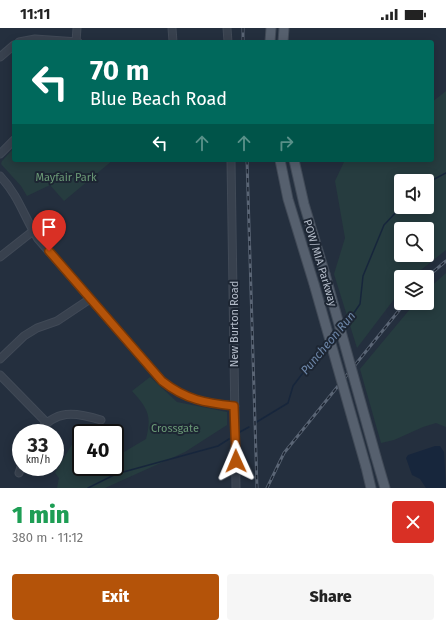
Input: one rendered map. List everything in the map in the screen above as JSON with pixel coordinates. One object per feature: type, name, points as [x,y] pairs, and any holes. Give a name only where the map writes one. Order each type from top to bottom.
[{"type":"main road","points":[[270,40],[271,28]]},
{"type":"main road","points":[[283,40],[284,28]]},
{"type":"main road","name":"POW/MIA Parkway","points":[[280,162],[288,199],[314,284],[371,488]]},
{"type":"main road","name":"POW/MIA Parkway","points":[[294,162],[304,204],[385,488]]},
{"type":"street","points":[[77,28],[77,40]]},
{"type":"street","points":[[172,28],[173,40]]},
{"type":"street","points":[[227,28],[228,40]]},
{"type":"street","points":[[29,40],[48,40]]},
{"type":"street","points":[[0,57],[12,47]]},
{"type":"street","points":[[0,154],[12,142]]},
{"type":"street","name":"New Burton Road","points":[[231,162],[236,488]]},
{"type":"street","points":[[0,176],[17,197],[33,231],[154,373],[169,387],[203,403],[234,406]]},
{"type":"street","points":[[0,257],[33,231]]},
{"type":"street","points":[[0,359],[24,336],[37,328],[57,322],[90,299]]},
{"type":"street","points":[[0,375],[46,422],[66,414],[84,414],[101,420]]},
{"type":"green space","points":[[446,91],[446,250],[434,260],[434,222],[394,222],[394,262],[431,262],[421,270],[394,270],[394,299],[357,348],[334,274],[345,238],[335,181],[344,162],[434,162],[434,100]]},
{"type":"green space","name":"Mayfair Park","points":[[12,150],[12,162],[111,162],[64,201],[50,185],[27,196],[21,186],[1,164]]},
{"type":"green space","points":[[446,273],[446,427],[436,423],[394,440],[381,443],[360,369],[409,310],[434,310],[434,284]]},
{"type":"green space","name":"Crossgate","points":[[150,377],[177,402],[227,412],[227,425],[185,452],[105,488],[57,488],[59,478],[57,476],[64,476],[64,458],[72,444],[72,476],[124,476],[124,452],[146,439],[149,424],[145,408],[132,391]]},
{"type":"water","points":[[435,446],[440,446],[444,452],[446,488],[426,488],[420,479],[412,475],[406,458],[408,455]]},
{"type":"waterway","name":"Puncheon Run","points":[[434,179],[446,173]]},
{"type":"waterway","name":"Puncheon Run","points":[[343,326],[360,304],[363,276],[384,225],[394,214]]},
{"type":"waterway","name":"Puncheon Run","points":[[255,423],[288,403],[293,386],[327,341]]},
{"type":"waterway","name":"Puncheon Run","points":[[238,433],[249,427]]},
{"type":"waterway","name":"Puncheon Run","points":[[88,488],[116,474],[218,446],[229,439]]},
{"type":"railway","points":[[243,28],[243,40]]},
{"type":"railway","points":[[247,162],[257,488]]},
{"type":"railway","points":[[434,271],[446,261]]},
{"type":"railway","points":[[267,488],[284,453],[399,310]]},
{"type":"route","points":[[49,251],[154,373],[169,387],[203,403],[234,406],[236,461]]}]
